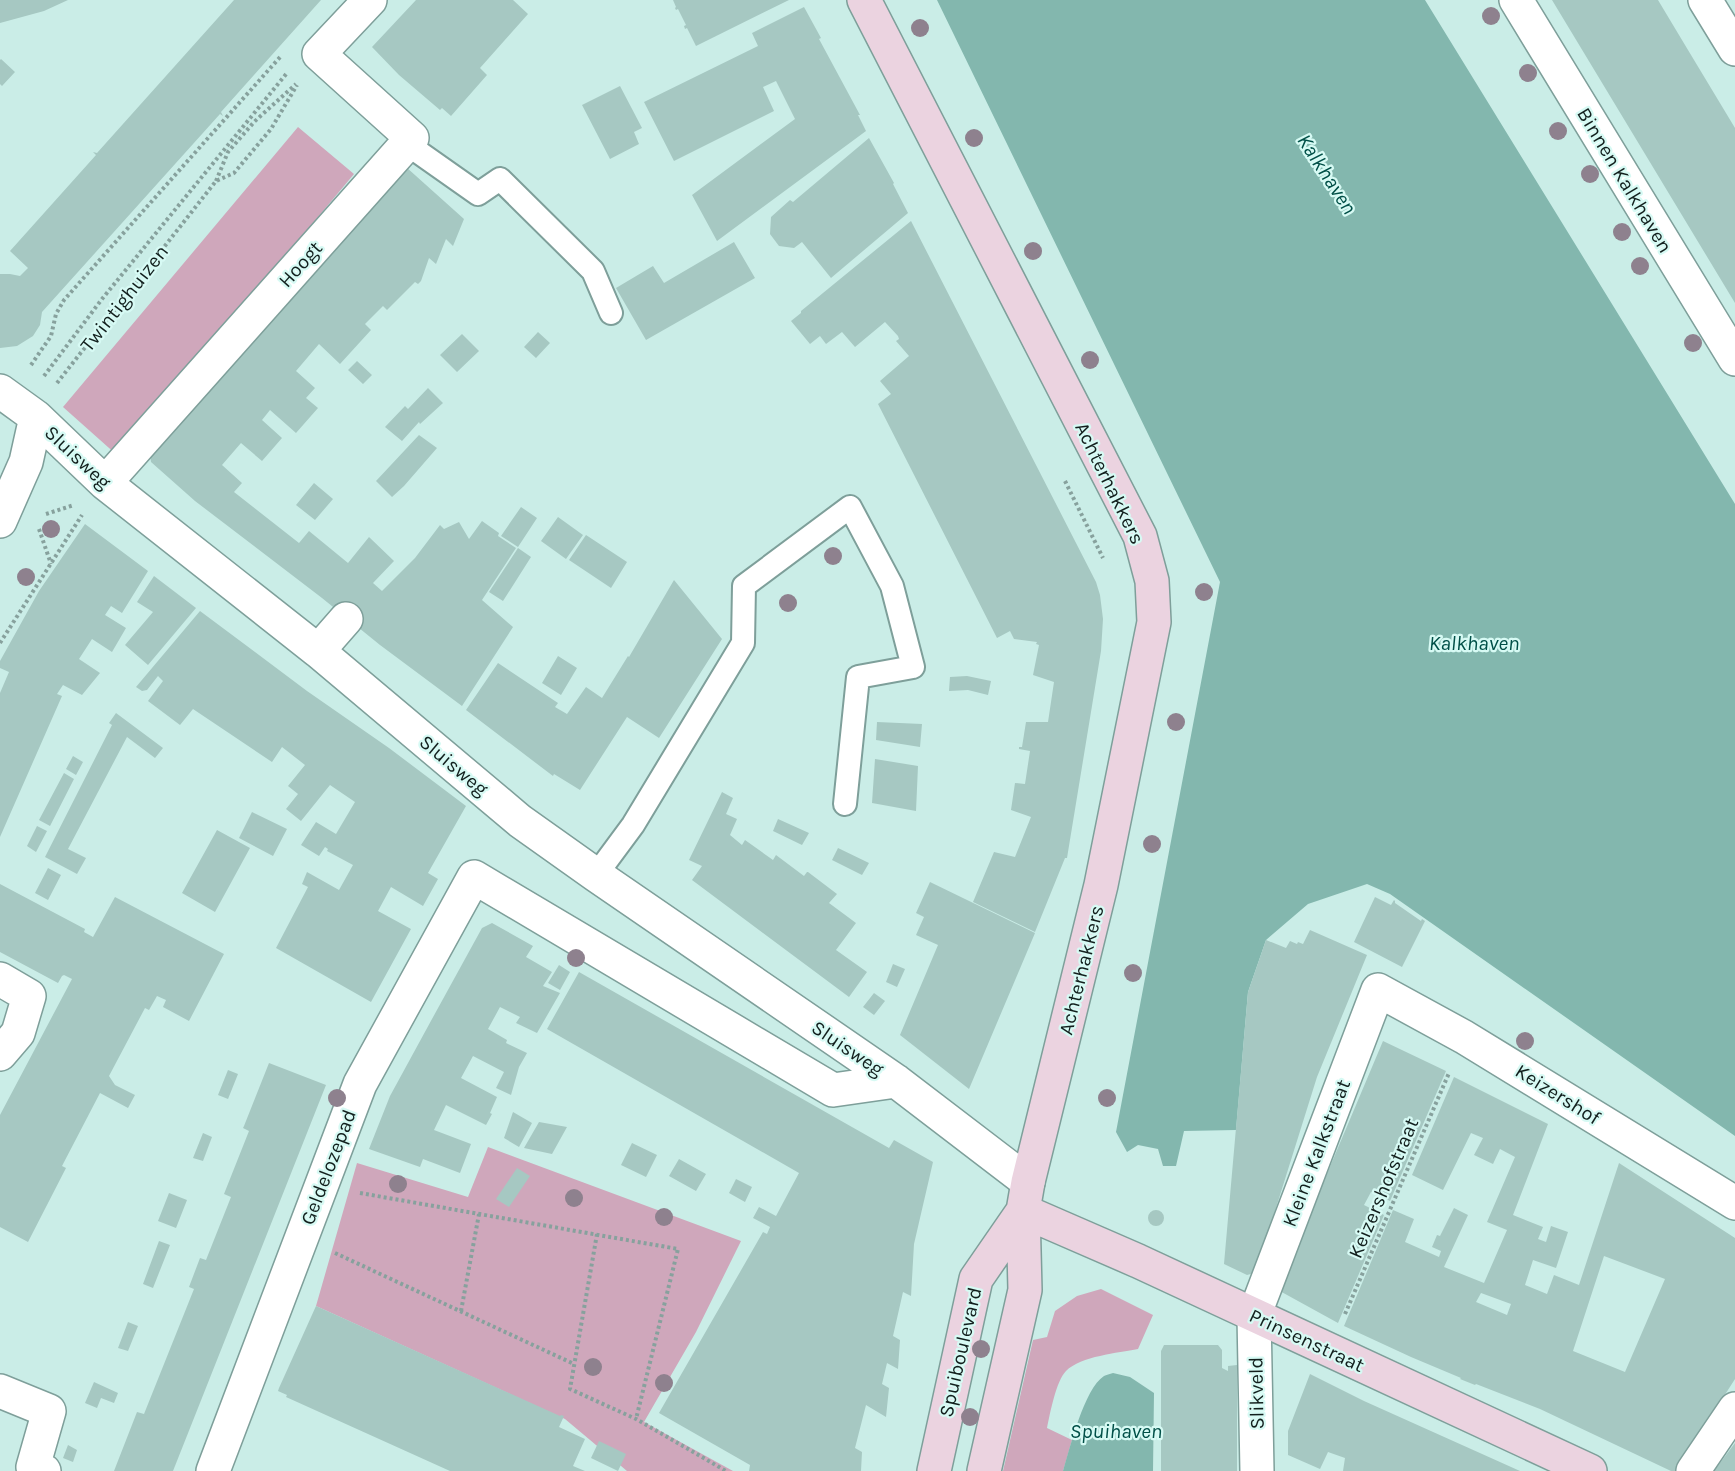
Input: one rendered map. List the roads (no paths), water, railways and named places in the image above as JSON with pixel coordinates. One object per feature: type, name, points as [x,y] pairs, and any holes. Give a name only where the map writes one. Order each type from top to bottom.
[{"type":"street","points":[[370,0],[307,63],[412,138],[407,144]]},
{"type":"street","name":"Achterhakkers","points":[[864,0],[1140,536],[1152,581],[1154,622],[1101,885],[1025,1196]]},
{"type":"street","name":"Binnen Kalkhaven","points":[[1516,0],[1735,359]]},
{"type":"street","points":[[1705,0],[1735,49]]},
{"type":"street","name":"Hoogt","points":[[105,483],[407,144]]},
{"type":"street","name":"Sluisweg","points":[[0,391],[36,417],[105,483],[318,651],[520,820],[596,875],[896,1081],[1025,1196]]},
{"type":"street","points":[[0,521],[26,462],[36,417]]},
{"type":"street","points":[[318,651],[346,619]]},
{"type":"street","name":"Sluisweg","points":[[474,877],[833,1090],[896,1081]]},
{"type":"street","name":"Geldelozepad","points":[[213,1471],[360,1084],[474,877]]},
{"type":"street","points":[[0,979],[29,996],[18,1033],[0,1054]]},
{"type":"street","name":"Keizershof","points":[[1378,990],[1464,1037],[1735,1203]]},
{"type":"street","name":"Kleine Kalkstraat","points":[[1254,1316],[1378,990]]},
{"type":"street","points":[[984,1471],[1025,1290],[1025,1196]]},
{"type":"street","name":"Prinsenstraat","points":[[1025,1196],[1138,1261],[1590,1471]]},
{"type":"street","name":"Spuiboulevard","points":[[934,1471],[975,1279],[1025,1196]]},
{"type":"street","name":"Slikveld","points":[[1254,1316],[1257,1471]]},
{"type":"street","points":[[0,1391],[49,1411],[33,1467],[44,1471]]},
{"type":"street","points":[[1693,1471],[1735,1408]]},
{"type":"lane","points":[[407,144],[478,194],[500,179],[593,271],[611,313]]},
{"type":"lane","points":[[596,875],[633,825],[743,643],[744,586],[850,507],[892,586],[912,667],[858,677],[845,804]]},
{"type":"water","name":"Kalkhaven","points":[[937,0],[1425,0],[1735,504],[1735,1136],[1390,894],[1367,884],[1308,904],[1266,940],[1248,992],[1236,1130],[1184,1131],[1176,1166],[1163,1166],[1158,1149],[1138,1145],[1127,1152],[1116,1132],[1220,582]]},
{"type":"water","name":"Spuihaven","points":[[1113,1373],[1130,1377],[1154,1393],[1153,1471],[1063,1471],[1090,1393],[1104,1376]]}]
